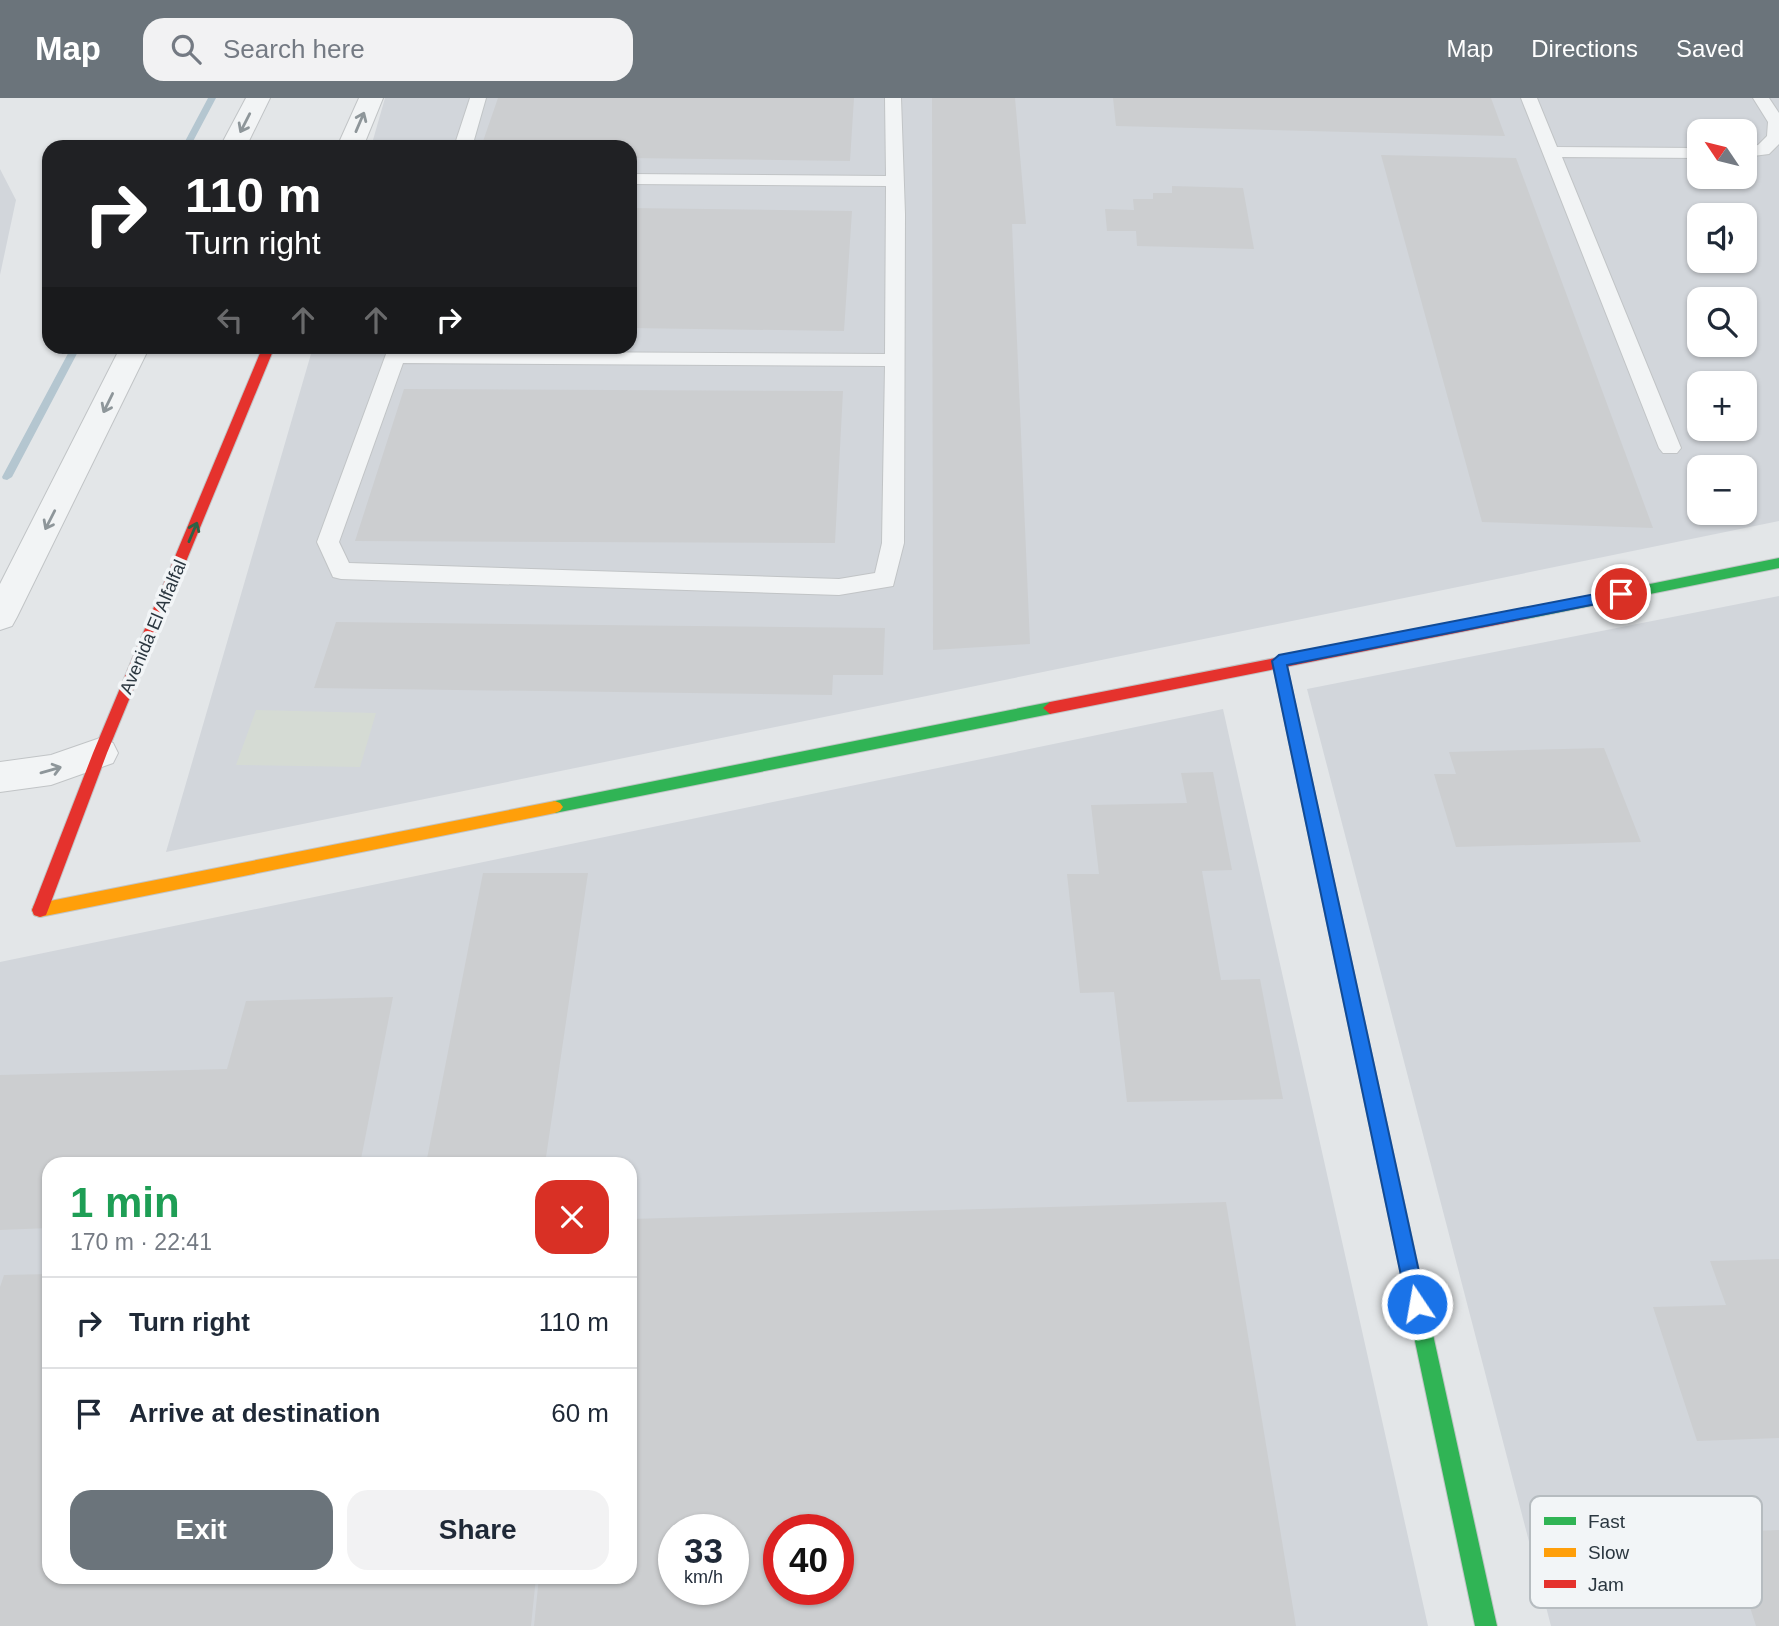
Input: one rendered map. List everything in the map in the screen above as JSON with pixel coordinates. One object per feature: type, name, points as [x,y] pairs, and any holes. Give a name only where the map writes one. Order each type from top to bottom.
[{"type":"street","points":[[237,140],[258,98]]},
{"type":"street","points":[[353,140],[370,98]]},
{"type":"street","points":[[0,617],[132,354]]},
{"type":"street","name":"Avenida El Alfalfal","points":[[266,354],[100,753],[40,909],[1279,661]]},
{"type":"street","points":[[1486,1626],[1279,661],[1779,563]]},
{"type":"street","points":[[0,777],[24,777],[49,772],[100,753]]},
{"type":"lane","points":[[465,140],[478,98]]},
{"type":"lane","points":[[397,354],[328,542],[341,571],[839,587],[885,580],[893,543],[893,98]]},
{"type":"lane","points":[[1529,98],[1670,448]]},
{"type":"lane","points":[[1761,98],[1776,122],[1776,137],[1771,153]]},
{"type":"lane","points":[[1552,152],[1687,153]]},
{"type":"lane","points":[[637,179],[895,181]]},
{"type":"lane","points":[[522,354],[895,360]]},
{"type":"shaded area","points":[[385,98],[1779,98],[1779,521],[166,852],[311,354],[637,354],[637,140],[373,140]]},
{"type":"shaded area","points":[[0,169],[16,200],[0,275]]},
{"type":"shaded area","points":[[1779,596],[1779,1626],[1551,1626],[1546,1608],[1762,1608],[1762,1496],[1530,1496],[1530,1545],[1307,689]]},
{"type":"shaded area","points":[[1223,709],[1428,1626],[0,1626],[0,962]]},
{"type":"shaded area","points":[[256,710],[376,713],[360,767],[236,765]]},
{"type":"building","points":[[498,98],[854,98],[850,161],[637,158],[637,140],[483,140]]},
{"type":"building","points":[[932,98],[1015,98],[1026,224],[1012,224],[1030,644],[933,650]]},
{"type":"building","points":[[1113,98],[1491,98],[1505,136],[1116,126]]},
{"type":"building","points":[[1381,155],[1516,158],[1653,528],[1482,522]]},
{"type":"building","points":[[1172,186],[1243,188],[1254,249],[1137,246],[1136,231],[1107,231],[1105,209],[1134,210],[1133,199],[1153,199],[1153,193],[1172,193]]},
{"type":"building","points":[[637,208],[852,211],[844,331],[637,328]]},
{"type":"building","points":[[404,389],[843,391],[835,543],[355,541]]},
{"type":"building","points":[[336,622],[885,628],[883,675],[833,675],[832,695],[314,688]]},
{"type":"building","points":[[1604,748],[1641,842],[1456,847],[1434,774],[1456,774],[1449,752]]},
{"type":"building","points":[[1213,772],[1232,870],[1202,871],[1221,980],[1260,979],[1283,1099],[1127,1102],[1114,992],[1080,993],[1067,874],[1099,874],[1091,805],[1187,803],[1181,773]]},
{"type":"building","points":[[483,873],[588,873],[546,1157],[427,1157]]},
{"type":"building","points":[[393,997],[361,1157],[42,1157],[42,1228],[0,1230],[0,1075],[227,1069],[246,1001]]},
{"type":"building","points":[[1226,1202],[1296,1626],[534,1626],[538,1584],[637,1584],[637,1219]]},
{"type":"building","points":[[1779,1259],[1779,1438],[1697,1441],[1653,1307],[1726,1305],[1710,1261]]},
{"type":"building","points":[[42,1274],[42,1584],[535,1584],[531,1626],[0,1626],[0,1287],[4,1275]]},
{"type":"building","points":[[1779,1530],[1779,1626],[1756,1626],[1750,1608],[1762,1608],[1762,1531]]},
{"type":"waterway","points":[[190,140],[212,98]]},
{"type":"waterway","points":[[7,477],[73,354]]},
{"type":"traffic: fast","points":[[1526,614],[1779,563]]},
{"type":"traffic: fast","points":[[555,807],[1050,708]]},
{"type":"traffic: fast","points":[[1387,1166],[1486,1626]]},
{"type":"traffic: slow","points":[[1279,661],[1387,1166]]},
{"type":"traffic: slow","points":[[40,910],[555,807]]},
{"type":"traffic: jam","points":[[40,910],[100,753],[266,354]]},
{"type":"traffic: jam","points":[[1050,708],[1526,614]]},
{"type":"route","points":[[1417,1304],[1279,661],[1621,594]]}]
